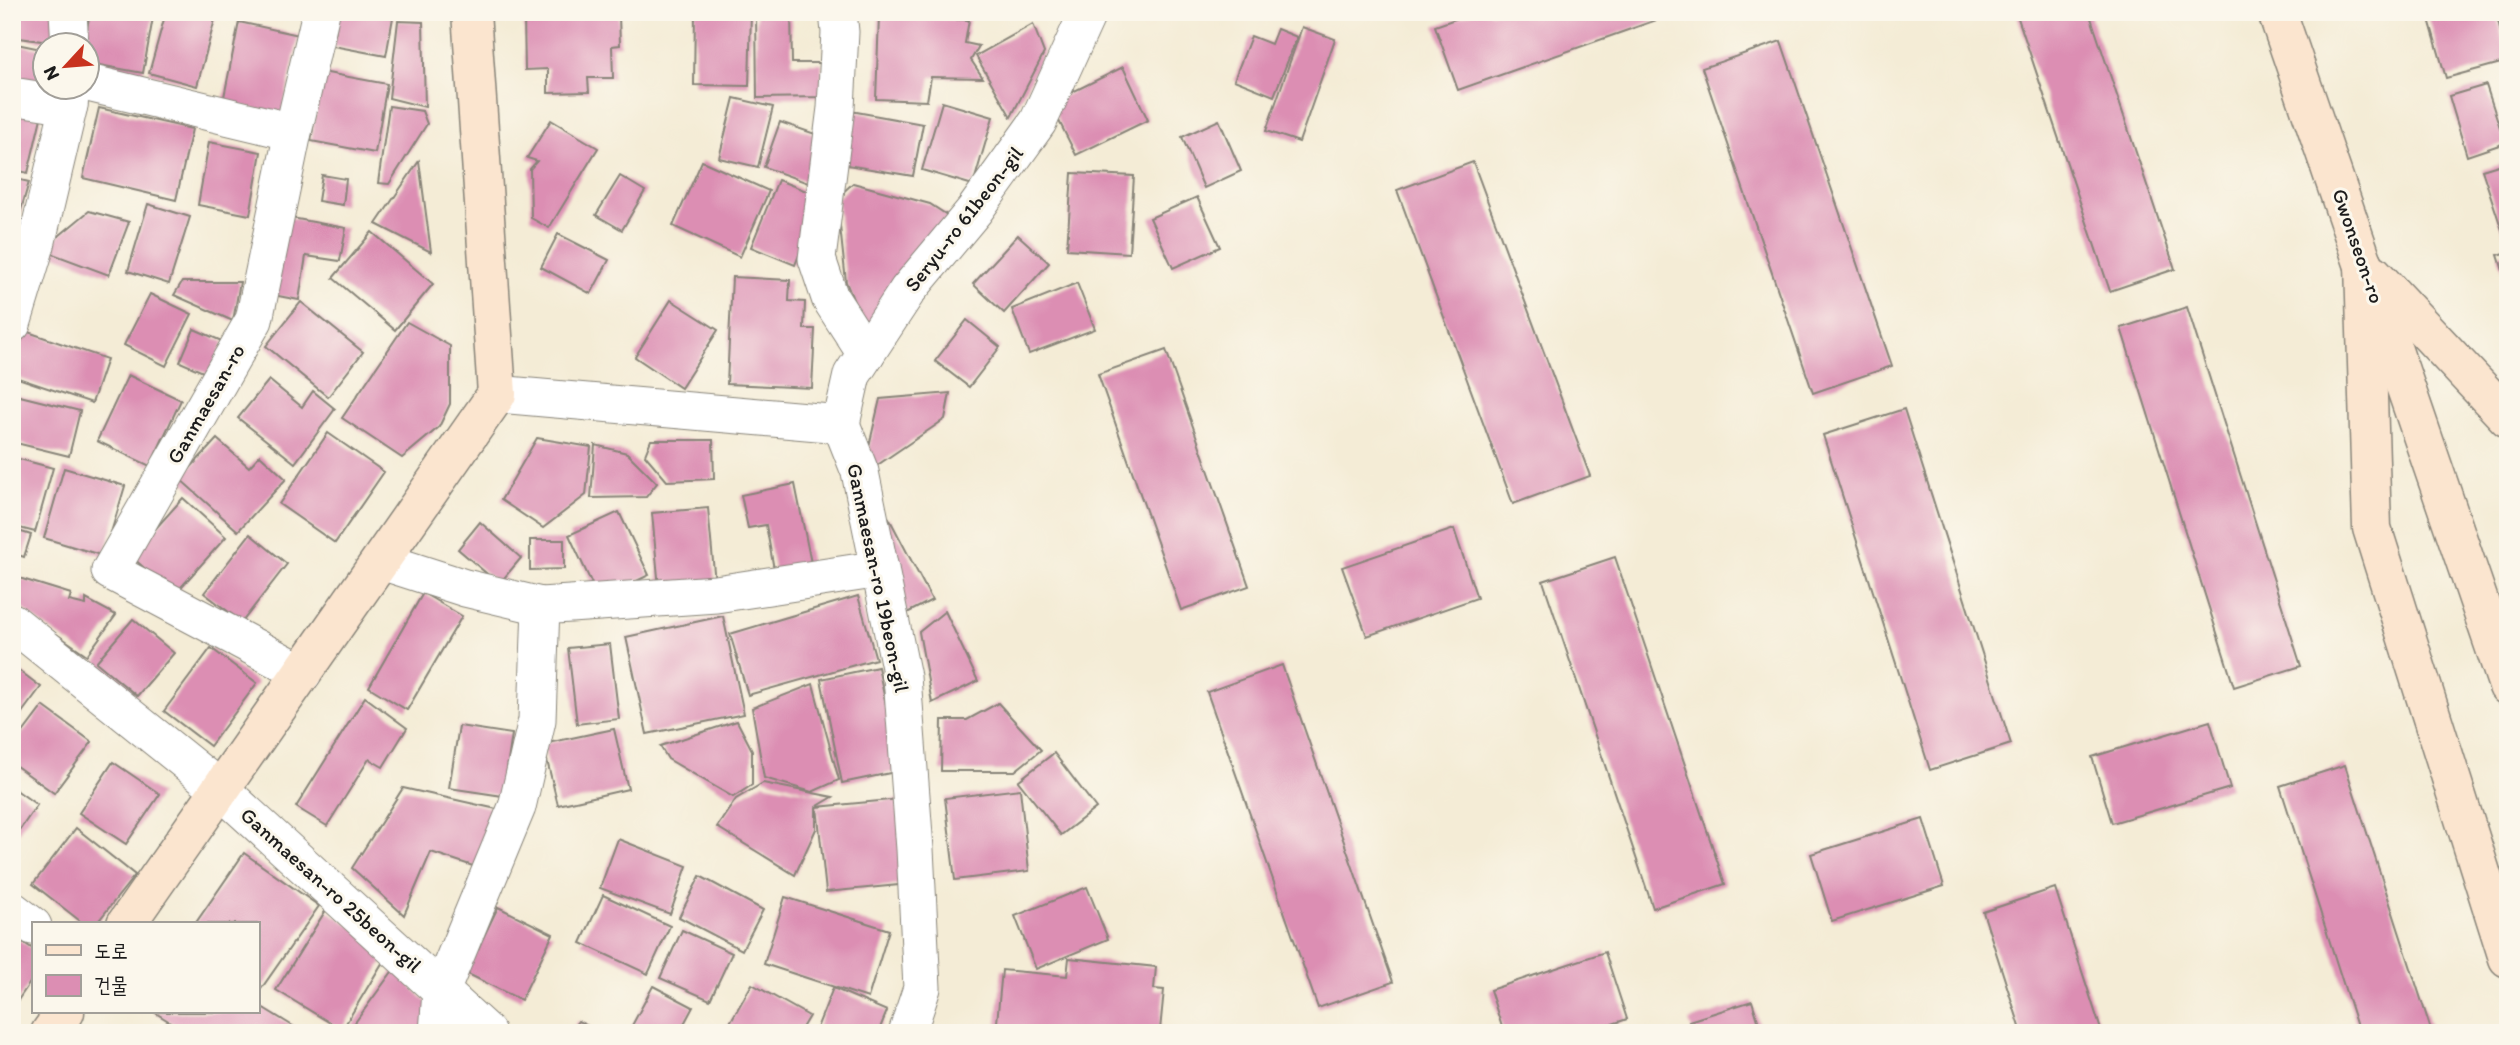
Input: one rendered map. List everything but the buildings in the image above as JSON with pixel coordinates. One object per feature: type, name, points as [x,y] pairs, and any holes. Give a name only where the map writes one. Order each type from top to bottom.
[{"type":"main road","points":[[127,922],[497,394],[471,12]]},
{"type":"main road","name":"Gwonseon-ro","points":[[2277,12],[2508,685]]},
{"type":"main road","points":[[2364,264],[2508,418]]},
{"type":"main road","points":[[2364,264],[2372,528],[2508,958]]},
{"type":"main road","points":[[50,1033],[64,1014]]},
{"type":"street","points":[[68,12],[69,32]]},
{"type":"street","name":"Ganmaesan-ro","points":[[303,673],[110,571],[254,320],[321,12]]},
{"type":"street","points":[[838,12],[840,33],[836,108],[817,259],[830,298],[866,354]]},
{"type":"street","name":"Seryu-ro 61beon-gil","points":[[841,424],[852,375],[908,290],[974,211],[1038,122],[1088,12]]},
{"type":"street","points":[[12,96],[32,95]]},
{"type":"street","points":[[102,97],[293,132]]},
{"type":"street","points":[[12,324],[73,102]]},
{"type":"street","points":[[497,394],[841,424]]},
{"type":"street","name":"Ganmaesan-ro 19beon-gil","points":[[841,424],[859,472],[902,677],[922,988],[907,1033]]},
{"type":"street","points":[[381,561],[465,588],[541,606],[716,594],[880,569]]},
{"type":"street","name":"Ganmaesan-ro 25beon-gil","points":[[441,990],[517,807],[537,720],[541,606]]},
{"type":"street","name":"Ganmaesan-ro 25beon-gil","points":[[12,622],[221,790],[487,1033]]},
{"type":"street","points":[[12,910],[32,925]]},
{"type":"street","points":[[438,1033],[441,990]]}]
